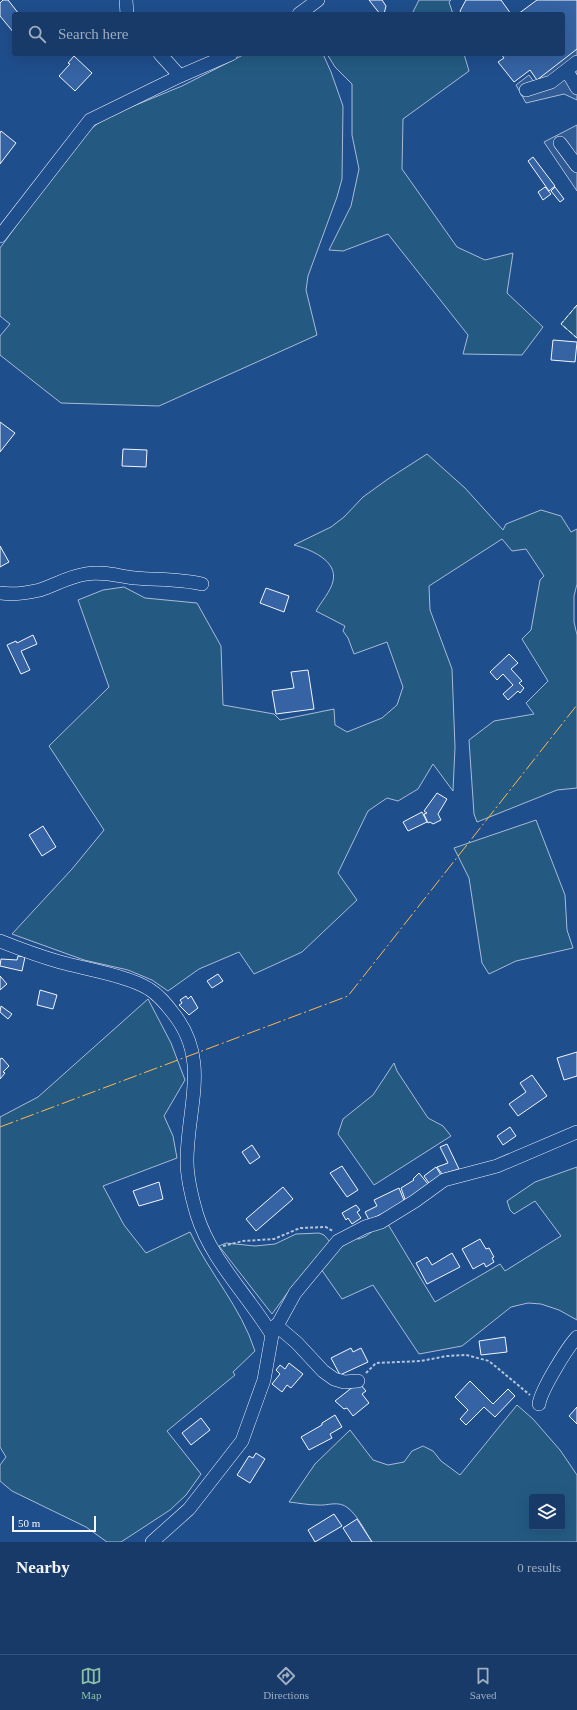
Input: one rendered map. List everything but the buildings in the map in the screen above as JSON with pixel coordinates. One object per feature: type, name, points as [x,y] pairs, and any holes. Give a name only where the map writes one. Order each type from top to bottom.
[{"type":"street","points":[[126,0],[128,12]]},
{"type":"street","points":[[302,12],[318,0]]},
{"type":"street","points":[[162,56],[180,76]]},
{"type":"street","points":[[0,236],[90,120],[180,76],[226,56]]},
{"type":"street","points":[[526,90],[551,82],[577,62]]},
{"type":"street","points":[[567,71],[577,88]]},
{"type":"street","points":[[560,143],[577,166]]},
{"type":"street","points":[[0,594],[24,593],[39,590],[70,578],[104,572],[134,578],[202,584]]},
{"type":"street","points":[[0,941],[59,962],[136,982],[150,989],[163,1001],[177,1018],[188,1038],[195,1060],[195,1082],[187,1163],[197,1215],[208,1243],[259,1315],[274,1330],[297,1343],[323,1371],[334,1380],[344,1382],[358,1381]]},
{"type":"street","points":[[152,1542],[189,1509],[242,1441],[264,1380],[274,1330],[295,1293],[338,1241],[365,1227],[381,1222],[415,1201],[444,1180],[497,1166],[577,1132]]},
{"type":"street","points":[[539,1404],[540,1397],[556,1367],[577,1337]]},
{"type":"path","points":[[214,1253],[227,1244],[274,1239],[300,1228],[326,1227],[344,1238]]},
{"type":"path","points":[[358,1381],[376,1363],[466,1355],[489,1361],[539,1404]]},
{"type":"shaded area","points":[[419,0],[451,0],[449,2],[452,12],[413,12]]},
{"type":"shaded area","points":[[577,47],[577,100],[564,94],[526,103],[516,85],[529,75],[534,82]]},
{"type":"shaded area","points":[[241,56],[324,56],[343,106],[342,179],[337,197],[308,276],[306,290],[317,335],[159,406],[61,403],[0,355],[0,336],[10,324],[0,316],[0,248],[80,138],[97,124],[114,114],[182,86]]},
{"type":"shaded area","points":[[328,56],[465,56],[469,71],[403,119],[402,169],[457,247],[485,260],[513,253],[507,293],[543,327],[522,355],[463,354],[468,335],[388,234],[343,251],[329,250],[351,206],[359,169],[352,135],[352,84],[335,67]]},
{"type":"shaded area","points":[[577,125],[577,191],[544,142]]},
{"type":"shaded area","points":[[577,305],[577,338],[561,324]]},
{"type":"shaded area","points":[[427,454],[465,488],[503,530],[506,524],[541,510],[561,516],[571,532],[577,529],[577,584],[574,596],[574,622],[577,635],[577,788],[557,790],[477,822],[474,814],[469,740],[494,721],[534,714],[526,703],[548,681],[522,639],[531,630],[540,580],[544,576],[526,549],[512,551],[502,539],[429,586],[430,610],[452,669],[455,747],[453,791],[433,764],[418,789],[398,801],[387,798],[368,811],[338,873],[357,900],[302,952],[254,974],[239,952],[199,969],[168,991],[152,980],[128,970],[84,960],[12,934],[72,869],[104,830],[49,746],[109,687],[78,600],[103,590],[124,587],[145,598],[197,603],[221,646],[223,705],[274,714],[280,720],[334,709],[335,725],[347,732],[382,718],[397,705],[403,687],[387,642],[354,654],[348,638],[343,631],[345,626],[316,611],[332,585],[333,574],[331,567],[327,561],[321,557],[307,549],[294,545],[331,527],[344,517],[363,497]]},
{"type":"shaded area","points":[[536,820],[565,895],[567,930],[573,948],[516,961],[489,974],[482,963],[469,878],[454,848]]},
{"type":"shaded area","points":[[148,999],[171,1043],[185,1080],[164,1116],[173,1136],[177,1158],[103,1186],[124,1225],[146,1253],[190,1232],[206,1262],[242,1320],[255,1351],[233,1372],[235,1375],[167,1431],[201,1474],[186,1495],[170,1510],[121,1542],[107,1542],[86,1527],[12,1491],[0,1481],[0,1465],[6,1457],[0,1447],[0,1117],[38,1097]]},
{"type":"shaded area","points":[[394,1063],[397,1071],[428,1118],[443,1126],[451,1136],[374,1185],[338,1134],[343,1119],[373,1095]]},
{"type":"shaded area","points":[[577,1167],[577,1320],[559,1310],[541,1304],[528,1303],[511,1307],[462,1346],[419,1354],[373,1285],[342,1299],[321,1269],[342,1244],[353,1238],[359,1239],[366,1236],[386,1221],[435,1302],[500,1264],[505,1271],[561,1236],[535,1201],[514,1214],[510,1210],[507,1201],[535,1182]]},
{"type":"shaded area","points":[[319,1233],[324,1235],[331,1243],[294,1284],[272,1314],[219,1246],[226,1243],[255,1246],[275,1244],[296,1234]]},
{"type":"shaded area","points":[[517,1405],[533,1419],[560,1450],[577,1475],[577,1542],[372,1542],[355,1515],[348,1508],[340,1504],[314,1505],[289,1502],[315,1464],[350,1430],[373,1460],[388,1465],[404,1462],[412,1451],[423,1446],[433,1451],[441,1461],[460,1475]]},
{"type":"fence","points":[[577,305],[561,324],[577,338]]},
{"type":"power","points":[[0,1127],[348,996],[577,705]]}]
